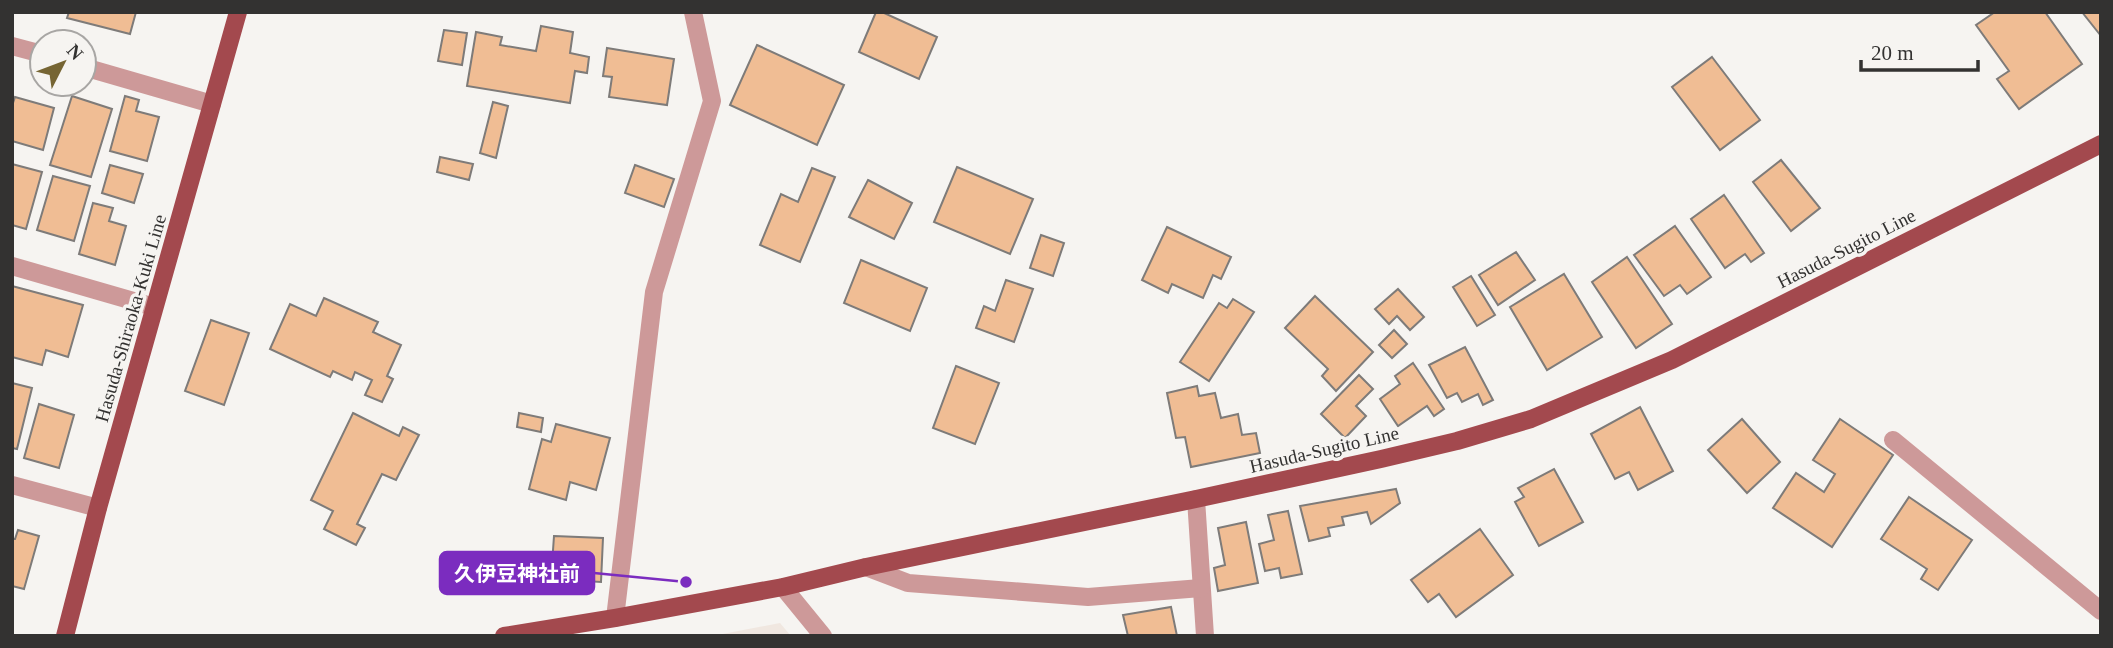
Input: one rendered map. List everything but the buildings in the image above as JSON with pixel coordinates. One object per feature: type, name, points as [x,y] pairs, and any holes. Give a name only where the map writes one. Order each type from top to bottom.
[{"type":"main road","name":"Hasuda-Shiraoka-Kuki Line","points":[[65,636],[98,508],[238,12]]},
{"type":"main road","name":"Hasuda-Sugito Line","points":[[504,636],[783,587],[1457,441],[1542,414],[1672,360],[2101,144]]},
{"type":"street","points":[[615,618],[654,292],[712,101],[693,12]]},
{"type":"street","points":[[98,71],[212,104]]},
{"type":"street","points":[[12,266],[154,307]]},
{"type":"street","points":[[1893,440],[2101,611]]},
{"type":"street","points":[[12,485],[98,508]]},
{"type":"street","points":[[1196,499],[1205,636]]},
{"type":"street","points":[[866,567],[908,583],[1088,597],[1201,588]]},
{"type":"street","points":[[783,587],[823,636]]},
{"type":"shaded area","points":[[780,623],[791,636],[712,636]]},
{"type":"place","name":"久伊豆神社前","points":[[686,582]]}]
